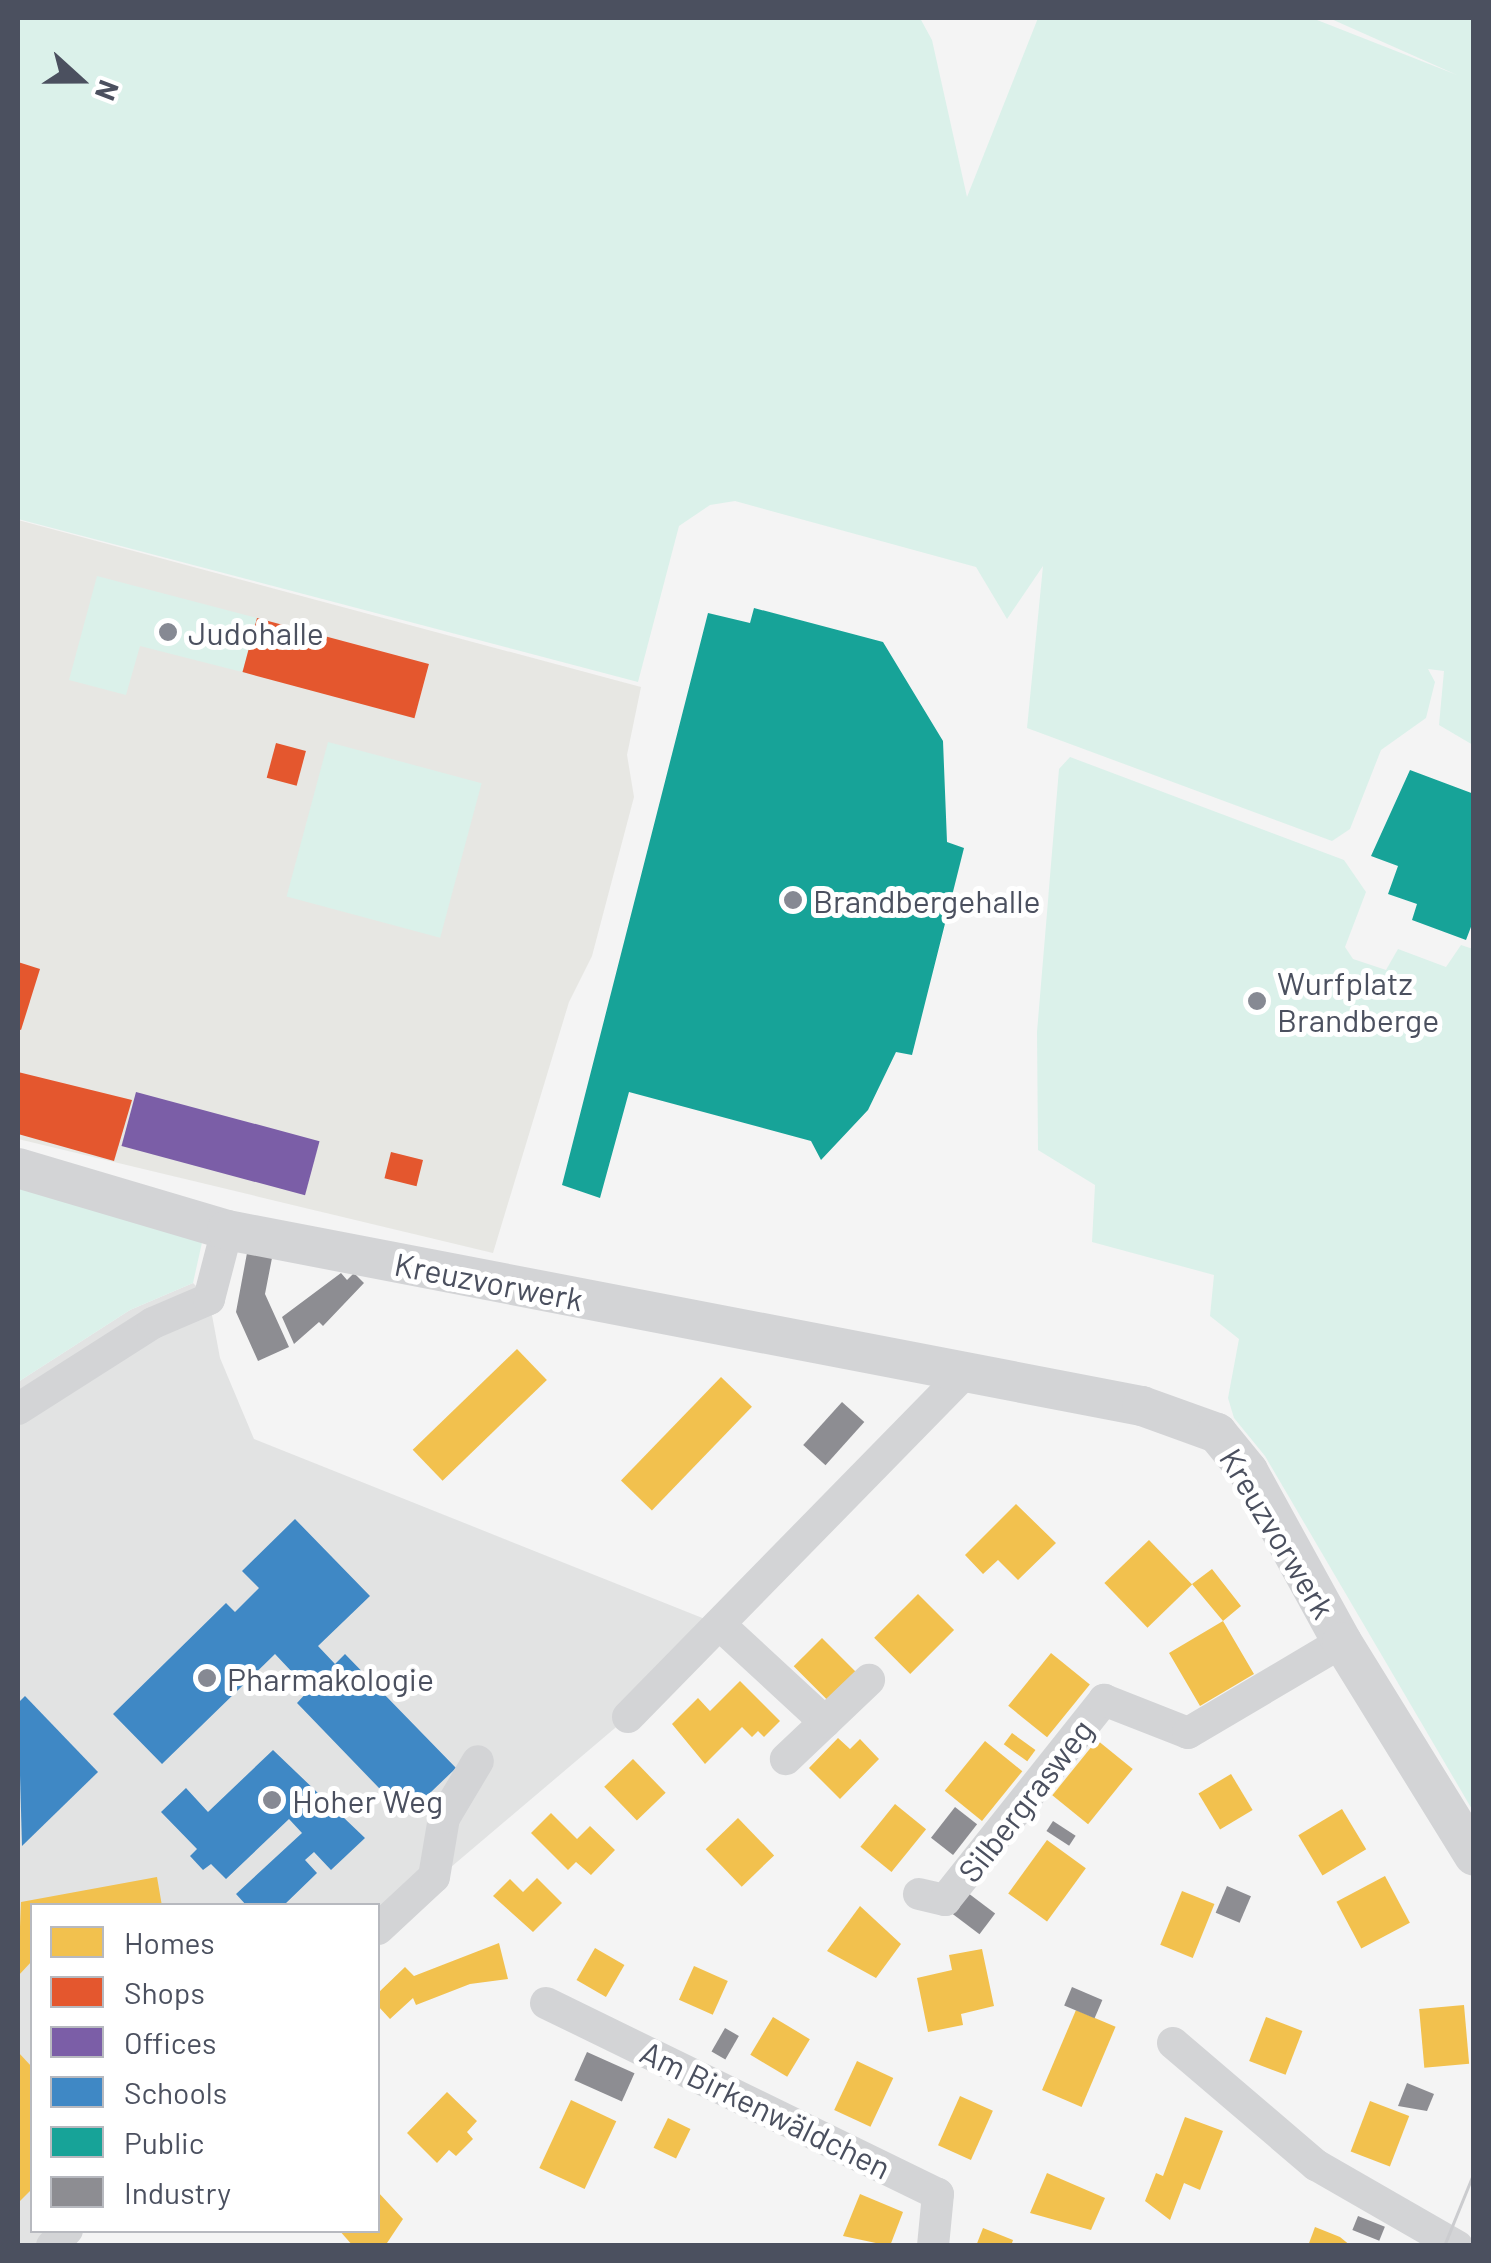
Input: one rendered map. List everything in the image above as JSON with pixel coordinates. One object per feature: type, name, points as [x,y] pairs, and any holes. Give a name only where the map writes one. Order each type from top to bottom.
[{"type":"street","name":"Kreuzvorwerk","points":[[18,1168],[228,1230],[1142,1406],[1217,1432],[1248,1471],[1342,1642],[1474,1856]]},
{"type":"street","points":[[18,1409],[107,1349],[209,1298],[228,1230]]},
{"type":"street","points":[[628,1717],[966,1372]]},
{"type":"street","points":[[720,1625],[826,1722]]},
{"type":"street","name":"Silbergrasweg","points":[[919,1894],[945,1900],[1104,1700],[1188,1733],[1342,1642]]},
{"type":"street","points":[[786,1759],[868,1680]]},
{"type":"street","points":[[380,1926],[434,1876],[444,1818],[478,1761]]},
{"type":"street","name":"Am Birkenwäldchen","points":[[546,2003],[938,2194],[933,2246]]},
{"type":"street","points":[[1173,2044],[1316,2165],[1457,2246]]},
{"type":"shaded area","points":[[18,520],[641,687],[627,755],[634,797],[592,956],[569,1002],[493,1253],[18,1139]]},
{"type":"shaded area","name":"Hoher Weg","points":[[193,1283],[209,1299],[220,1358],[254,1439],[720,1625],[628,1717],[380,1927],[380,1903],[30,1903],[30,2233],[65,2233],[52,2245],[18,2246],[18,1382],[130,1310]]},
{"type":"green space","points":[[18,18],[920,18],[932,40],[967,197],[1038,18],[1312,18],[1457,75],[1329,18],[1473,18],[1473,745],[1439,725],[1444,671],[1428,669],[1435,682],[1426,718],[1381,750],[1350,829],[1332,841],[1027,728],[1043,566],[1007,619],[976,567],[735,501],[710,505],[679,526],[638,682],[18,519]]},
{"type":"green space","name":"Judohalle","points":[[97,576],[257,618],[246,673],[140,646],[126,695],[69,680]]},
{"type":"green space","points":[[328,742],[482,783],[440,938],[287,897]]},
{"type":"green space","name":"Wurfplatz Brandberge","points":[[1070,757],[1344,860],[1366,892],[1345,947],[1353,959],[1386,970],[1398,949],[1446,967],[1461,945],[1473,949],[1473,1811],[1265,1456],[1234,1418],[1228,1398],[1239,1339],[1210,1316],[1214,1275],[1092,1242],[1095,1185],[1038,1150],[1037,1032],[1059,769]]},
{"type":"green space","points":[[18,1177],[205,1229],[193,1283],[130,1310],[18,1382]]},
{"type":"building: Homes","points":[[517,1349],[547,1380],[443,1481],[413,1450]]},
{"type":"building: Homes","points":[[721,1377],[752,1407],[652,1510],[621,1481]]},
{"type":"building: Homes","points":[[1016,1504],[1056,1543],[1018,1580],[998,1560],[983,1574],[965,1555]]},
{"type":"building: Homes","points":[[1149,1540],[1192,1585],[1147,1628],[1104,1583]]},
{"type":"building: Homes","points":[[1212,1569],[1241,1606],[1223,1621],[1192,1584]]},
{"type":"building: Homes","points":[[918,1594],[954,1630],[910,1674],[874,1638]]},
{"type":"building: Homes","points":[[1223,1621],[1254,1674],[1200,1706],[1169,1653]]},
{"type":"building: Homes","points":[[822,1638],[856,1672],[828,1700],[794,1666]]},
{"type":"building: Homes","points":[[1051,1653],[1090,1684],[1047,1737],[1008,1706]]},
{"type":"building: Homes","points":[[740,1681],[780,1721],[764,1737],[758,1731],[752,1737],[742,1727],[705,1764],[672,1724],[698,1698],[710,1711]]},
{"type":"building: Homes","points":[[1012,1733],[1035,1750],[1027,1761],[1004,1744]]},
{"type":"building: Homes","points":[[838,1738],[850,1749],[860,1739],[879,1759],[840,1799],[809,1768]]},
{"type":"building: Homes","points":[[1097,1740],[1133,1769],[1088,1824],[1052,1795]]},
{"type":"building: Homes","points":[[985,1741],[1022,1771],[982,1821],[945,1791]]},
{"type":"building: Homes","points":[[633,1759],[666,1793],[637,1821],[604,1787]]},
{"type":"building: Homes","points":[[1231,1774],[1253,1810],[1220,1830],[1198,1794]]},
{"type":"building: Homes","points":[[895,1804],[926,1829],[891,1872],[860,1847]]},
{"type":"building: Homes","points":[[1342,1809],[1366,1849],[1322,1876],[1298,1835]]},
{"type":"building: Homes","points":[[551,1813],[577,1839],[590,1826],[615,1850],[591,1875],[576,1862],[568,1870],[531,1833]]},
{"type":"building: Homes","points":[[738,1818],[774,1855],[742,1887],[706,1849]]},
{"type":"building: Homes","points":[[1047,1840],[1086,1868],[1047,1922],[1008,1893]]},
{"type":"building: Homes","points":[[1385,1876],[1410,1923],[1361,1949],[1336,1902]]},
{"type":"building: Homes","points":[[157,1877],[161,1903],[30,1903],[30,1963],[18,1976],[21,1902]]},
{"type":"building: Homes","points":[[537,1878],[562,1903],[533,1932],[493,1896],[510,1879],[523,1892]]},
{"type":"building: Homes","points":[[1182,1891],[1214,1904],[1193,1958],[1160,1945]]},
{"type":"building: Homes","points":[[860,1906],[901,1944],[876,1978],[827,1951]]},
{"type":"building: Homes","points":[[499,1943],[508,1979],[470,1984],[416,2005],[413,1998],[390,2019],[380,2008],[380,1991],[405,1967],[414,1976]]},
{"type":"building: Homes","points":[[595,1948],[624,1965],[606,1997],[577,1980]]},
{"type":"building: Homes","points":[[982,1949],[994,2006],[961,2014],[963,2025],[928,2032],[917,1978],[952,1970],[949,1955]]},
{"type":"building: Homes","points":[[694,1966],[728,1981],[713,2015],[679,2000]]},
{"type":"building: Homes","points":[[1464,2005],[1469,2064],[1424,2068],[1419,2009]]},
{"type":"building: Homes","points":[[1076,2010],[1116,2027],[1082,2107],[1042,2090]]},
{"type":"building: Homes","points":[[773,2017],[810,2039],[787,2077],[750,2055]]},
{"type":"building: Homes","points":[[1266,2017],[1302,2031],[1286,2075],[1249,2061]]},
{"type":"building: Homes","points":[[18,2052],[30,2065],[30,2191],[18,2203]]},
{"type":"building: Homes","points":[[857,2061],[893,2078],[870,2127],[834,2110]]},
{"type":"building: Homes","points":[[447,2092],[477,2121],[467,2132],[473,2139],[456,2156],[449,2150],[437,2163],[407,2133]]},
{"type":"building: Homes","points":[[960,2096],[993,2111],[971,2160],[938,2145]]},
{"type":"building: Homes","points":[[571,2100],[616,2121],[585,2189],[539,2168]]},
{"type":"building: Homes","points":[[1370,2101],[1409,2116],[1390,2166],[1351,2151]]},
{"type":"building: Homes","points":[[1185,2117],[1223,2131],[1200,2190],[1184,2183],[1170,2220],[1145,2201],[1156,2173],[1163,2176]]},
{"type":"building: Homes","points":[[668,2118],[690,2129],[676,2159],[654,2148]]},
{"type":"building: Homes","points":[[1047,2173],[1105,2198],[1091,2230],[1030,2213]]},
{"type":"building: Homes","points":[[380,2194],[403,2219],[385,2246],[353,2246],[342,2233],[380,2233]]},
{"type":"building: Homes","points":[[860,2194],[903,2212],[890,2246],[843,2236]]},
{"type":"building: Homes","points":[[1315,2227],[1340,2237],[1351,2246],[1308,2246]]},
{"type":"building: Homes","points":[[983,2228],[1013,2240],[1011,2246],[976,2246]]},
{"type":"building: Shops","points":[[257,618],[429,664],[414,718],[243,672]]},
{"type":"building: Shops","points":[[276,743],[306,751],[297,786],[267,778]]},
{"type":"building: Shops","points":[[18,962],[40,969],[21,1030],[18,1029]]},
{"type":"building: Shops","points":[[18,1072],[132,1100],[114,1161],[18,1134]]},
{"type":"building: Shops","points":[[391,1152],[423,1160],[416,1186],[384,1178]]},
{"type":"building: Offices","points":[[136,1092],[320,1141],[305,1195],[122,1146]]},
{"type":"building: Schools","points":[[295,1519],[370,1596],[318,1646],[335,1664],[345,1654],[456,1768],[406,1816],[297,1703],[309,1690],[275,1654],[162,1764],[113,1714],[226,1603],[235,1612],[259,1588],[242,1571]]},
{"type":"building: Schools","points":[[25,1696],[98,1772],[22,1846],[18,1703]]},
{"type":"building: Schools","points":[[273,1750],[365,1838],[331,1870],[314,1852],[305,1860],[317,1873],[286,1903],[244,1903],[236,1894],[302,1833],[289,1819],[226,1879],[211,1864],[203,1870],[190,1856],[197,1849],[161,1812],[186,1788],[208,1812]]},
{"type":"building: Public","name":"Brandbergehalle","points":[[754,608],[883,642],[943,741],[947,842],[964,848],[912,1055],[896,1052],[868,1110],[821,1160],[811,1141],[629,1092],[600,1198],[562,1185],[708,613],[750,623]]},
{"type":"building: Public","points":[[1410,770],[1474,794],[1474,919],[1466,940],[1412,920],[1417,904],[1388,894],[1398,866],[1371,856]]},
{"type":"building: Industry","points":[[247,1253],[272,1258],[265,1294],[289,1347],[258,1361],[236,1312]]},
{"type":"building: Industry","points":[[341,1273],[347,1280],[354,1273],[364,1283],[323,1326],[319,1322],[294,1344],[282,1317]]},
{"type":"building: Industry","points":[[842,1402],[864,1422],[825,1465],[803,1445]]},
{"type":"building: Industry","points":[[955,1807],[977,1824],[953,1855],[931,1838]]},
{"type":"building: Industry","points":[[1053,1821],[1076,1836],[1069,1846],[1046,1831]]},
{"type":"building: Industry","points":[[1227,1886],[1251,1896],[1240,1923],[1216,1913]]},
{"type":"building: Industry","points":[[968,1893],[995,1913],[980,1934],[952,1914]]},
{"type":"building: Industry","points":[[1072,1987],[1102,2000],[1095,2018],[1064,2005]]},
{"type":"building: Industry","points":[[725,2028],[739,2036],[725,2059],[712,2051]]},
{"type":"building: Industry","points":[[587,2052],[635,2073],[622,2101],[574,2080]]},
{"type":"building: Industry","points":[[1407,2083],[1434,2094],[1427,2111],[1398,2106]]},
{"type":"building: Industry","points":[[1358,2216],[1385,2227],[1379,2241],[1352,2230]]},
{"type":"tram line","points":[[1444,2246],[1474,2172]]},
{"type":"place","name":"Judohalle","points":[[168,632]]},
{"type":"place","name":"Brandbergehalle","points":[[793,900]]},
{"type":"place","name":"Wurfplatz Brandberge","points":[[1257,1001]]},
{"type":"place","name":"Pharmakologie","points":[[207,1678]]},
{"type":"place","name":"Hoher Weg","points":[[272,1800]]}]
